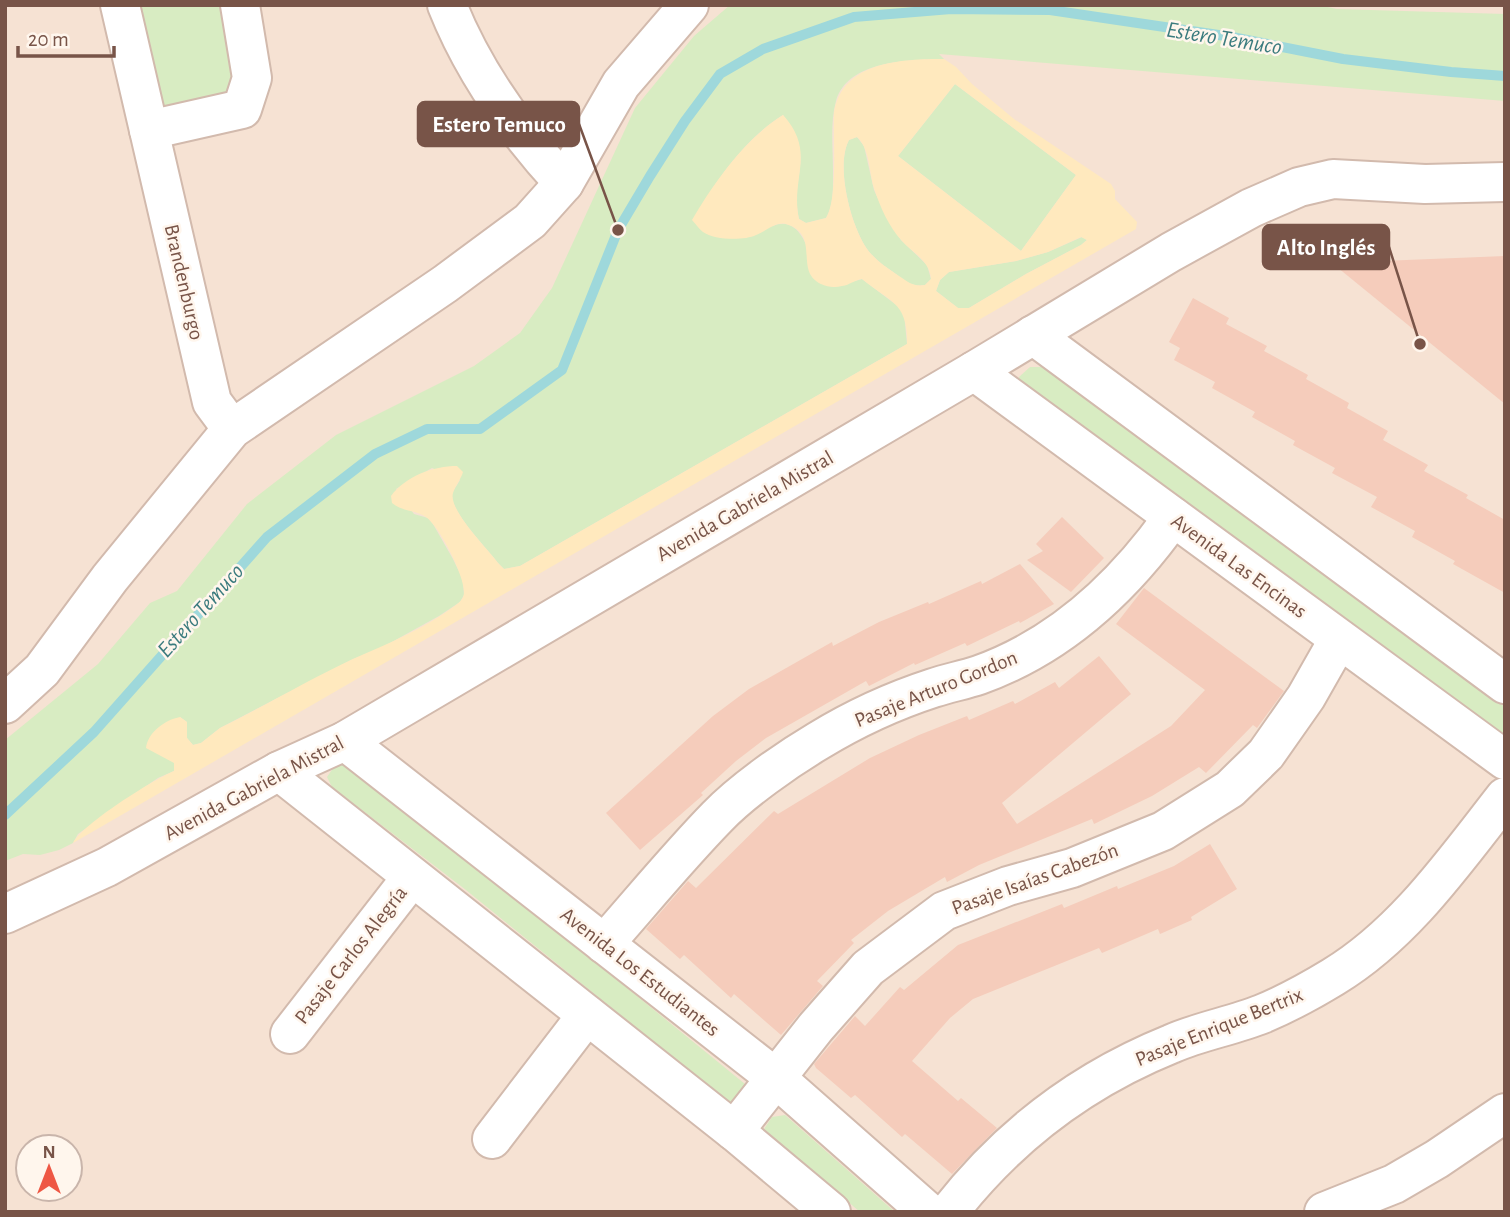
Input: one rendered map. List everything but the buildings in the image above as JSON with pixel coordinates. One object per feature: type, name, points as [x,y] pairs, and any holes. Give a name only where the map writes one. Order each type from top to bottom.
[{"type":"street","name":"Brandenburgo","points":[[120,5],[212,402],[232,429]]},
{"type":"street","points":[[149,130],[242,110],[252,78],[240,5]]},
{"type":"street","points":[[447,5],[476,67],[502,108],[531,148],[565,183]]},
{"type":"street","points":[[5,704],[42,670],[110,578],[232,429],[445,285],[530,221],[565,183],[621,84],[689,5]]},
{"type":"street","name":"Avenida Gabriela Mistral","points":[[5,914],[39,901],[107,867],[279,771],[345,741],[1251,208],[1299,187],[1333,180],[1426,184],[1505,182]]},
{"type":"street","points":[[1033,335],[1505,684]]},
{"type":"street","name":"Avenida Las Encinas","points":[[974,372],[1505,761]]},
{"type":"street","name":"Pasaje Arturo Gordon","points":[[604,944],[719,815],[787,760],[865,716],[933,688],[979,675],[1039,646],[1097,604],[1116,586],[1150,549],[1173,517]]},
{"type":"street","name":"Pasaje Isaías Cabezón","points":[[734,1131],[816,1027],[868,968],[944,911],[1008,886],[1072,868],[1163,831],[1230,789],[1266,754],[1306,697],[1339,639]]},
{"type":"street","name":"Avenida Los Estudiantes","points":[[345,741],[777,1079],[928,1212]]},
{"type":"street","points":[[279,771],[734,1131],[831,1212]]},
{"type":"street","name":"Pasaje Enrique Bertrix","points":[[949,1212],[994,1159],[1025,1130],[1092,1082],[1132,1060],[1174,1042],[1271,1010],[1301,996],[1345,968],[1395,927],[1429,892],[1505,797]]},
{"type":"street","name":"Pasaje Carlos Alegría","points":[[290,1034],[412,877]]},
{"type":"street","points":[[492,1139],[587,1015]]},
{"type":"street","points":[[1324,1212],[1394,1184],[1437,1160],[1505,1113]]},
{"type":"shaded area","points":[[5,5],[1505,5],[1505,1212],[5,1212]]},
{"type":"green space","points":[[130,5],[226,5],[236,91],[163,114]]},
{"type":"green space","points":[[730,5],[1318,5],[1337,9],[1505,14],[1505,101],[939,54],[944,59],[898,62],[866,70],[843,87],[836,101],[832,127],[832,195],[826,218],[806,223],[799,219],[797,190],[800,155],[793,130],[783,115],[744,148],[721,176],[693,220],[773,226],[784,224],[792,227],[805,242],[819,283],[834,287],[862,279],[899,307],[904,313],[907,344],[520,566],[504,569],[498,563],[470,530],[453,502],[452,494],[460,480],[432,468],[396,489],[414,514],[428,518],[433,524],[453,559],[463,580],[464,595],[460,602],[381,648],[353,659],[220,728],[201,743],[193,745],[187,738],[187,722],[180,717],[174,771],[158,778],[121,803],[78,834],[73,843],[59,850],[40,855],[23,854],[5,861],[5,740],[98,664],[150,603],[177,591],[247,504],[336,435],[474,366],[520,333],[552,288],[635,108],[694,36]]},
{"type":"green space","points":[[955,84],[1076,175],[1021,251],[898,156]]},
{"type":"green space","points":[[857,137],[864,146],[874,190],[886,216],[901,240],[927,265],[931,279],[925,285],[913,285],[881,263],[867,249],[855,226],[844,180],[844,165],[849,140]]},
{"type":"green space","points":[[1082,237],[1087,240],[1081,245],[969,308],[958,308],[936,291],[940,280],[949,272],[1016,261],[1048,252]]},
{"type":"green space","points":[[1030,367],[1044,367],[1505,707],[1505,737],[1022,391],[1019,377]]},
{"type":"green space","points":[[347,763],[745,1084],[748,1102],[735,1108],[466,890],[332,787],[327,777],[336,764]]},
{"type":"green space","points":[[785,1115],[895,1212],[860,1212],[764,1129],[772,1117]]},
{"type":"sand","points":[[944,59],[1014,119],[1111,184],[1115,199],[1137,222],[1136,229],[73,843],[104,814],[174,771],[174,763],[146,748],[150,737],[163,724],[180,717],[187,722],[187,738],[193,745],[201,743],[220,728],[419,628],[461,601],[464,592],[460,575],[432,522],[418,513],[392,503],[391,496],[412,478],[430,470],[457,466],[463,472],[453,493],[453,500],[462,519],[504,569],[520,566],[907,344],[907,330],[901,311],[862,279],[834,287],[823,285],[813,278],[807,262],[806,244],[797,229],[782,223],[751,237],[729,239],[708,235],[692,220],[710,191],[744,148],[783,115],[793,128],[801,153],[797,191],[799,219],[806,223],[826,218],[832,197],[834,113],[839,96],[861,73],[876,66],[910,60]],"holes":[[[955,84],[1076,175],[1021,251],[898,156]],[[857,137],[864,148],[874,188],[889,223],[902,241],[928,267],[931,279],[925,285],[910,283],[888,269],[870,253],[861,239],[855,226],[844,180],[845,151],[849,140]],[[1081,237],[1087,240],[969,308],[958,308],[936,291],[940,280],[949,272],[1016,261],[1048,252]]]},
{"type":"waterway","name":"Estero Temuco","points":[[5,815],[94,732],[267,537],[375,454],[427,429],[480,429],[562,370],[618,230],[650,176],[685,121],[720,74],[763,49],[854,17],[951,9],[1050,10],[1232,37],[1343,59],[1505,76]]},
{"type":"place","name":"Estero Temuco","points":[[618,230]]},
{"type":"place","name":"Alto Inglés","points":[[1420,344]]}]
